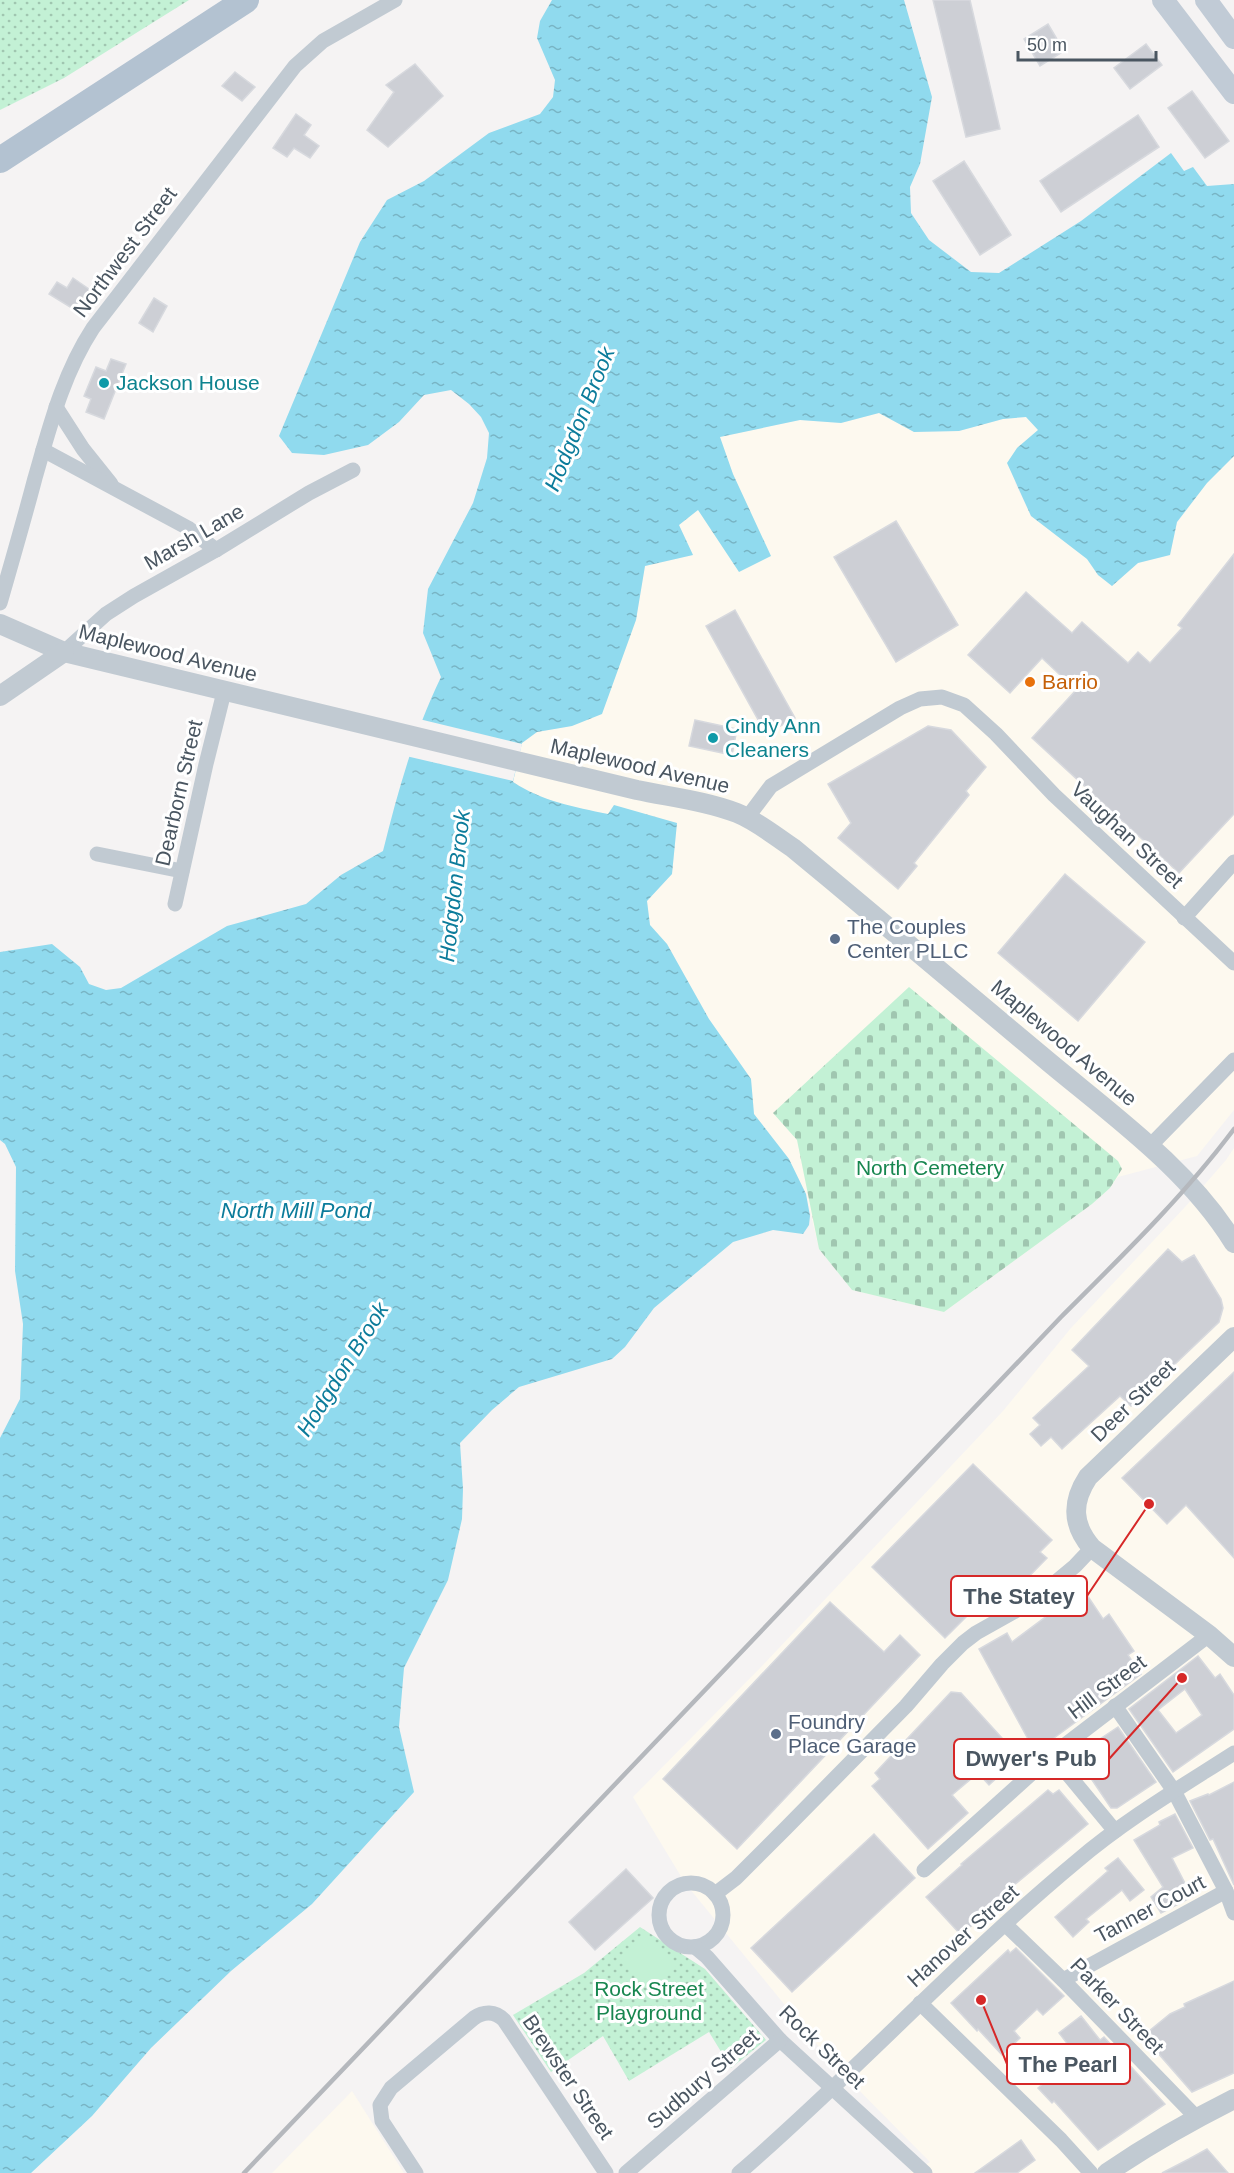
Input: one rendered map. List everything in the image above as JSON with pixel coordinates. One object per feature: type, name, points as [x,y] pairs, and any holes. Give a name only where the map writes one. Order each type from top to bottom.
[{"type":"main road","points":[[0,160],[246,0]]},
{"type":"main road","points":[[1163,0],[1234,93]]},
{"type":"main road","points":[[1206,0],[1234,38]]},
{"type":"street","name":"Northwest Street","points":[[0,603],[56,407],[72,363],[93,328],[295,66],[323,41],[395,0]]},
{"type":"street","points":[[56,407],[83,449],[114,488]]},
{"type":"street","points":[[43,450],[188,528],[216,550]]},
{"type":"street","name":"Marsh Lane","points":[[64,652],[106,614],[353,470]]},
{"type":"street","name":"Maplewood Avenue","points":[[0,624],[64,652],[637,790],[720,807],[747,818],[792,848],[1149,1147],[1189,1186],[1234,1243]]},
{"type":"street","points":[[0,696],[64,652]]},
{"type":"street","name":"Dearborn Street","points":[[176,904],[224,692]]},
{"type":"street","name":"Vaughan Street","points":[[747,818],[771,786],[900,708],[920,699],[942,697],[964,705],[996,734],[1054,795],[1234,963]]},
{"type":"street","points":[[97,854],[182,870]]},
{"type":"street","points":[[1184,918],[1234,861]]},
{"type":"street","points":[[1149,1147],[1234,1060]]},
{"type":"street","name":"Deer Street","points":[[1092,1548],[1078,1528],[1076,1507],[1078,1496],[1088,1477],[1234,1337]]},
{"type":"street","points":[[715,1894],[736,1878],[818,1796],[906,1706],[963,1643],[976,1633],[1033,1601],[1075,1566],[1092,1548],[1209,1635],[1234,1657]]},
{"type":"street","name":"Hill Street","points":[[924,1870],[1052,1755],[1209,1635]]},
{"type":"street","points":[[1115,1706],[1174,1791],[1226,1892],[1234,1913]]},
{"type":"street","name":"Hanover Street","points":[[739,2173],[834,2088],[920,2003],[1076,1861],[1115,1831],[1234,1753]]},
{"type":"street","points":[[1052,1755],[1115,1831]]},
{"type":"street","points":[[685,1884],[706,1887],[715,1894],[721,1902],[723,1922],[713,1939],[704,1945],[684,1947],[668,1937],[659,1916],[666,1895],[674,1888],[685,1884]]},
{"type":"street","name":"Tanner Court","points":[[1063,1980],[1226,1892]]},
{"type":"street","name":"Parker Street","points":[[1006,1924],[1196,2118]]},
{"type":"street","name":"Rock Street","points":[[695,1947],[780,2040],[925,2173]]},
{"type":"street","points":[[920,2003],[1061,2140],[1091,2173]]},
{"type":"street","name":"Brewster Street","points":[[416,2173],[382,2121],[380,2105],[392,2088],[474,2018],[484,2013],[495,2014],[504,2020],[606,2173]]},
{"type":"street","name":"Sudbury Street","points":[[626,2173],[780,2040]]},
{"type":"street","points":[[1107,2173],[1196,2118],[1234,2099]]},
{"type":"shaded area","points":[[879,413],[914,432],[959,431],[1003,419],[1026,417],[1038,430],[1017,448],[1015,483],[1031,516],[1087,559],[1098,575],[1112,586],[1138,563],[1170,555],[1177,523],[1207,483],[1234,456],[1234,1110],[1197,1156],[1118,1177],[1110,1188],[1092,1204],[944,1312],[852,1290],[819,1249],[806,1194],[789,1159],[754,1114],[751,1079],[709,1019],[667,944],[650,925],[647,901],[672,874],[677,823],[565,806],[529,792],[513,782],[522,743],[537,732],[572,726],[636,620],[645,566],[693,555],[679,525],[698,510],[733,474],[719,437],[800,420],[841,423]]},
{"type":"shaded area","points":[[1234,1148],[1234,2173],[909,2173],[930,2162],[834,2065],[685,1883],[633,1797],[762,1666],[1003,1411],[1071,1328],[1186,1206]]},
{"type":"shaded area","points":[[352,2091],[404,2173],[272,2173]]},
{"type":"green space","points":[[0,0],[189,0],[64,78],[0,110]]},
{"type":"green space","name":"North Cemetery","points":[[909,987],[1118,1161],[1122,1169],[1110,1188],[1092,1204],[944,1312],[852,1290],[819,1249],[797,1140],[773,1113]]},
{"type":"green space","name":"Rock Street Playground","points":[[640,1927],[705,1969],[766,2040],[731,2068],[709,2032],[629,2081],[603,2036],[551,2072],[513,2015],[584,1973]]},
{"type":"green space","points":[[646,1936],[676,1967],[651,1991],[621,1959]]},
{"type":"water","name":"North Mill Pond","points":[[552,0],[904,0],[932,97],[920,164],[910,187],[911,213],[929,240],[971,272],[999,273],[1081,221],[1171,153],[1184,171],[1193,167],[1207,186],[1234,184],[1234,456],[1207,483],[1177,522],[1170,555],[1138,563],[1112,586],[1098,575],[1087,559],[1031,516],[1007,463],[1017,448],[1038,430],[1026,417],[1003,419],[959,431],[914,432],[879,413],[841,423],[800,420],[720,437],[733,474],[771,556],[739,572],[698,510],[679,525],[693,555],[645,566],[636,620],[602,714],[572,726],[537,732],[522,743],[513,782],[547,799],[571,806],[608,814],[614,805],[677,823],[672,874],[647,901],[650,925],[667,944],[709,1019],[751,1079],[754,1114],[789,1159],[806,1194],[810,1216],[809,1225],[803,1234],[773,1230],[733,1242],[654,1308],[625,1347],[612,1359],[519,1387],[492,1410],[460,1443],[462,1519],[448,1580],[404,1668],[399,1727],[414,1792],[312,1904],[231,1971],[151,2048],[92,2116],[31,2173],[0,2173],[0,1438],[20,1399],[23,1324],[15,1271],[16,1167],[5,1144],[0,1140],[0,952],[52,944],[80,967],[89,984],[106,990],[121,988],[227,926],[306,904],[341,875],[383,851],[407,762],[441,677],[423,633],[428,589],[473,503],[487,458],[489,433],[481,417],[451,390],[424,395],[399,422],[368,445],[324,455],[292,453],[279,436],[360,242],[387,200],[424,181],[489,133],[540,114],[553,97],[555,80],[537,38],[540,21]]},
{"type":"pier","points":[[419,719],[522,744],[513,781],[406,756]]},
{"type":"building","points":[[933,0],[970,0],[1000,129],[966,137]]},
{"type":"building","points":[[1048,24],[1064,51],[1040,66],[1024,39]]},
{"type":"building","points":[[1146,44],[1162,65],[1130,89],[1114,68]]},
{"type":"building","points":[[415,64],[443,96],[388,147],[367,130],[394,92],[386,85]]},
{"type":"building","points":[[235,72],[255,87],[242,101],[222,86]]},
{"type":"building","points":[[1192,91],[1229,141],[1205,158],[1168,108]]},
{"type":"building","points":[[296,114],[311,125],[304,135],[319,146],[310,158],[294,148],[287,157],[273,148]]},
{"type":"building","points":[[1138,115],[1159,147],[1061,212],[1040,181]]},
{"type":"building","points":[[964,161],[1011,235],[980,255],[933,181]]},
{"type":"building","points":[[73,278],[99,296],[90,312],[86,309],[83,315],[49,294],[57,282],[67,288]]},
{"type":"building","points":[[154,298],[167,306],[153,332],[139,323]]},
{"type":"building","name":"Jackson House","points":[[111,359],[126,364],[104,419],[86,412],[91,399],[84,396],[96,367],[106,371]]},
{"type":"building","points":[[896,521],[958,625],[896,662],[834,557]]},
{"type":"building","points":[[1234,554],[1234,814],[1179,873],[1032,738],[1076,690],[1042,658],[1010,693],[968,655],[1026,592],[1072,633],[1082,622],[1128,663],[1138,652],[1150,663],[1182,628],[1178,625]]},
{"type":"building","points":[[735,610],[795,718],[766,734],[706,626]]},
{"type":"building","name":"Cindy Ann Cleaners","points":[[695,720],[737,729],[732,755],[689,746]]},
{"type":"building","points":[[928,726],[951,730],[986,767],[966,791],[969,795],[914,863],[917,866],[898,889],[838,838],[851,823],[828,784]]},
{"type":"building","points":[[1065,874],[1145,942],[1078,1021],[998,953]]},
{"type":"building","points":[[1168,1249],[1182,1262],[1194,1255],[1221,1299],[1223,1308],[1219,1322],[1131,1406],[1120,1396],[1062,1449],[1051,1437],[1041,1446],[1030,1434],[1040,1425],[1033,1418],[1089,1366],[1072,1350]]},
{"type":"building","points":[[1234,1372],[1234,1558],[1186,1505],[1167,1524],[1122,1478]]},
{"type":"building","points":[[973,1464],[1052,1540],[1040,1552],[1047,1558],[1007,1599],[1000,1593],[982,1611],[977,1606],[945,1638],[872,1567]]},
{"type":"building","points":[[1083,1589],[1103,1619],[1109,1614],[1134,1651],[1128,1655],[1141,1674],[1035,1752],[979,1649],[1007,1633],[1012,1642]]},
{"type":"building","name":"Foundry Place Garage","points":[[830,1602],[884,1652],[900,1635],[920,1655],[737,1849],[663,1779]]},
{"type":"building","points":[[1198,1656],[1215,1678],[1220,1674],[1234,1695],[1234,1729],[1173,1772],[1129,1709]],"holes":[[[1185,1689],[1202,1715],[1176,1733],[1158,1710]]]},
{"type":"building","points":[[951,1692],[961,1693],[1021,1759],[1003,1776],[1001,1774],[989,1785],[978,1773],[952,1795],[968,1813],[928,1849],[872,1786],[880,1779],[875,1773]]},
{"type":"building","points":[[1118,1727],[1156,1782],[1117,1808],[1111,1808],[1090,1777],[1100,1771],[1085,1749]]},
{"type":"building","points":[[1234,1782],[1234,1885],[1213,1839],[1210,1840],[1190,1801],[1209,1795]]},
{"type":"building","points":[[1048,1790],[1053,1794],[1059,1790],[1088,1824],[985,1909],[987,1912],[961,1935],[926,1897]]},
{"type":"building","points":[[1175,1814],[1193,1848],[1172,1858],[1192,1897],[1161,1913],[1151,1897],[1163,1887],[1134,1840],[1160,1825],[1159,1822]]},
{"type":"building","points":[[874,1834],[915,1878],[792,1992],[751,1948]]},
{"type":"building","points":[[1118,1858],[1144,1890],[1130,1901],[1122,1890],[1086,1919],[1089,1922],[1073,1937],[1055,1917],[1108,1871],[1105,1868]]},
{"type":"building","points":[[626,1869],[653,1898],[595,1950],[569,1922]]},
{"type":"building","points":[[1016,1948],[1064,1996],[1043,2015],[1037,2009],[1014,2031],[1020,2038],[1002,2055],[951,2003],[1008,1950],[1010,1953]]},
{"type":"building","points":[[1234,1981],[1234,2073],[1192,2092],[1143,2036],[1170,2014],[1185,2007],[1184,2004]]},
{"type":"building","points":[[1081,2016],[1100,2040],[1104,2037],[1165,2104],[1098,2150],[1054,2101],[1052,2103],[1038,2088],[1076,2055],[1059,2033]]},
{"type":"building","points":[[1021,2140],[1035,2160],[1017,2173],[975,2173]]},
{"type":"building","points":[[1207,2149],[1228,2173],[1162,2173],[1189,2159]]},
{"type":"railway","points":[[244,2173],[1061,1317],[1151,1226],[1194,1179],[1234,1129]]},
{"type":"place","name":"Jackson House","points":[[104,383]]},
{"type":"place","name":"Barrio","points":[[1030,682]]},
{"type":"place","name":"Cindy Ann Cleaners","points":[[713,738]]},
{"type":"place","name":"The Couples Center PLLC","points":[[835,939]]},
{"type":"place","name":"The Statey","points":[[1149,1504]]},
{"type":"place","name":"Dwyer's Pub","points":[[1182,1678]]},
{"type":"place","name":"Foundry Place Garage","points":[[776,1734]]},
{"type":"place","name":"The Pearl","points":[[981,2000]]},
{"type":"water label","name":"Hodgdon Brook","points":[[579,419]]},
{"type":"water label","name":"Hodgdon Brook","points":[[454,886]]},
{"type":"water label","name":"Hodgdon Brook","points":[[342,1369]]}]
